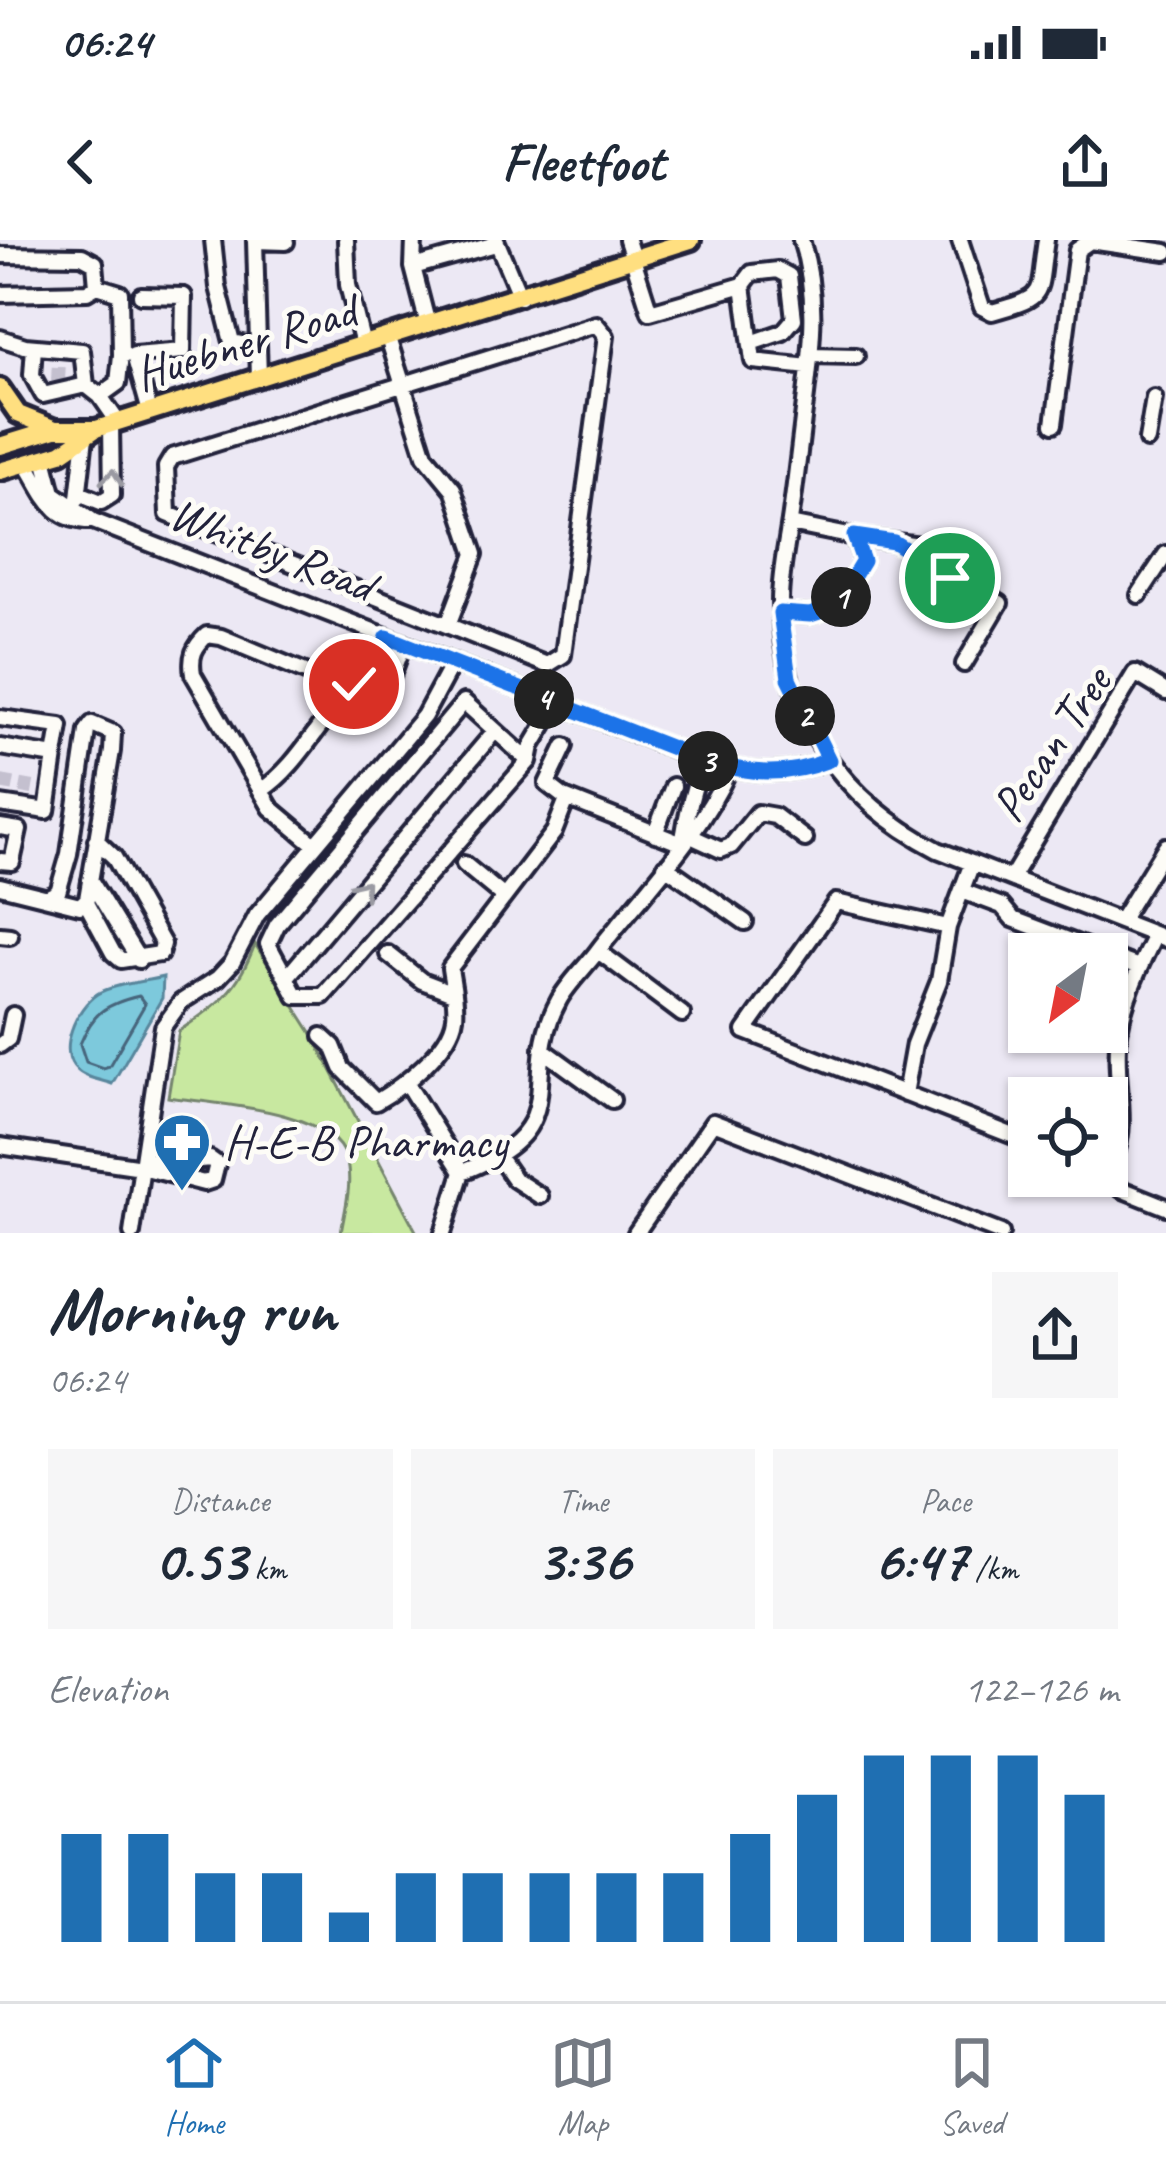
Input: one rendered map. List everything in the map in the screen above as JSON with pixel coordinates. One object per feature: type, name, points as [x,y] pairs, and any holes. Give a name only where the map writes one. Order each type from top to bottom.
[{"type":"main road","name":"Huebner Road","points":[[0,471],[61,453],[103,428],[150,412],[520,297],[630,248],[691,240]]},
{"type":"main road","points":[[0,388],[18,414],[56,429]]},
{"type":"main road","name":"Huebner Road","points":[[0,446],[56,429],[103,428]]},
{"type":"street","points":[[213,240],[218,287],[232,342],[257,347]]},
{"type":"street","points":[[346,240],[348,285],[363,346]]},
{"type":"street","points":[[414,240],[413,267],[428,325]]},
{"type":"street","points":[[801,240],[814,308],[780,613],[789,678],[829,760],[883,818],[938,850],[1161,937],[1139,967],[1119,1030],[1115,1077]]},
{"type":"street","points":[[960,240],[982,307],[992,312],[1031,301],[1037,294],[1046,240]]},
{"type":"street","points":[[259,378],[255,241],[286,242]]},
{"type":"street","points":[[1054,424],[1077,250],[1090,241],[1166,252]]},
{"type":"street","points":[[413,267],[496,242],[520,297]]},
{"type":"street","points":[[630,248],[650,312],[743,285],[752,273],[784,272],[789,276],[794,320],[783,332],[757,342]]},
{"type":"street","points":[[0,255],[82,256],[94,263],[97,286]]},
{"type":"street","points":[[743,285],[757,342],[753,361],[810,362],[856,356]]},
{"type":"street","points":[[0,293],[87,292],[97,286],[120,292],[128,355],[150,412]]},
{"type":"street","points":[[128,355],[183,351],[184,296],[141,295]]},
{"type":"street","points":[[596,324],[606,336],[563,655],[547,665],[168,514],[166,466],[172,457],[403,385],[596,324]]},
{"type":"street","points":[[0,338],[59,355],[82,351],[86,385]]},
{"type":"street","points":[[388,338],[425,455],[453,489],[475,554],[448,625]]},
{"type":"street","points":[[34,347],[32,375],[43,395],[58,387],[86,385],[100,396],[112,495],[101,502],[78,500],[103,428]]},
{"type":"street","points":[[100,396],[118,383],[128,355]]},
{"type":"street","points":[[1147,440],[1154,398]]},
{"type":"street","name":"Whitby Road","points":[[35,460],[53,494],[78,500],[93,521]]},
{"type":"street","name":"Whitby Road","points":[[35,460],[50,507],[77,521],[93,521],[703,760],[772,775],[829,760]]},
{"type":"street","points":[[790,524],[971,552],[974,556],[966,577],[959,580]]},
{"type":"street","points":[[780,613],[810,615],[835,607],[863,561],[854,536]]},
{"type":"street","points":[[894,542],[1000,603],[964,664]]},
{"type":"street","points":[[1139,595],[1166,554]]},
{"type":"street","points":[[316,845],[278,815],[193,674],[191,660],[207,635],[221,637],[362,695],[376,681],[387,637]]},
{"type":"street","points":[[376,681],[390,681],[404,643]]},
{"type":"street","points":[[482,674],[495,644]]},
{"type":"street","points":[[132,1233],[163,1027],[181,1002],[232,963],[256,915],[424,716],[453,662]]},
{"type":"street","name":"Pecan Tree","points":[[1010,878],[1135,673],[1166,692]]},
{"type":"street","points":[[262,790],[288,772],[350,691]]},
{"type":"street","points":[[529,761],[464,702],[277,925],[268,944],[296,996],[323,996],[529,761],[532,746],[557,704]]},
{"type":"street","points":[[0,718],[60,726],[47,811],[0,804]]},
{"type":"street","points":[[0,886],[80,906],[85,901],[113,733],[92,724],[87,730],[69,854],[58,892],[50,896]]},
{"type":"street","points":[[286,977],[495,731]]},
{"type":"street","points":[[565,746],[547,784],[567,799],[655,834],[721,850],[731,846],[758,813],[775,816],[805,839]]},
{"type":"street","points":[[0,747],[56,755]]},
{"type":"street","points":[[685,838],[703,760]]},
{"type":"street","points":[[443,1233],[462,1172],[498,1156],[529,1128],[542,1099],[542,1049],[559,1001],[710,809],[730,768]]},
{"type":"street","points":[[655,834],[674,786]]},
{"type":"street","points":[[33,788],[50,790]]},
{"type":"street","points":[[322,1036],[333,1046],[342,1069],[376,1102],[407,1084],[448,1035],[455,1017],[450,968],[554,832],[567,799]]},
{"type":"street","points":[[690,802],[710,809]]},
{"type":"street","points":[[0,827],[19,830],[12,862],[0,861]]},
{"type":"street","points":[[85,901],[112,953],[122,960],[160,954],[163,944],[114,857],[96,840]]},
{"type":"street","points":[[1120,921],[1166,846]]},
{"type":"street","points":[[905,1094],[914,1044],[939,981],[948,927],[972,863]]},
{"type":"street","points":[[464,864],[504,897]]},
{"type":"street","points":[[665,866],[746,922]]},
{"type":"street","points":[[90,880],[139,960]]},
{"type":"street","points":[[962,891],[1002,906],[1013,919],[1050,933]]},
{"type":"street","points":[[948,927],[836,902],[745,1031],[1008,1134]]},
{"type":"street","points":[[598,951],[682,1014]]},
{"type":"street","points":[[388,954],[422,981],[453,993]]},
{"type":"street","points":[[1128,963],[1139,967]]},
{"type":"street","points":[[0,1045],[8,1039],[13,1015]]},
{"type":"street","points":[[542,1049],[612,1100]]},
{"type":"street","points":[[407,1084],[462,1172]]},
{"type":"street","points":[[636,1233],[713,1121],[1001,1233]]},
{"type":"street","points":[[0,1146],[143,1163]]},
{"type":"street","points":[[498,1156],[514,1179],[540,1196]]},
{"type":"street","points":[[1128,1193],[1166,1207]]},
{"type":"green space","points":[[255,944],[311,1032],[417,1233],[341,1233],[348,1168],[336,1142],[319,1129],[269,1112],[168,1097],[179,1031],[226,995]]},
{"type":"water","points":[[163,977],[162,998],[112,1084],[77,1070],[68,1052],[69,1041],[76,1019],[90,1000],[111,988]]},
{"type":"tunnel","points":[[58,381],[59,361]]},
{"type":"tunnel","points":[[0,782],[33,788]]},
{"type":"place","name":"H-E-B Pharmacy","points":[[182,1193]]},
{"type":"route","points":[[354,684],[374,673],[387,637],[703,760],[756,774],[788,773],[829,760],[789,678],[780,613],[810,615],[835,607],[863,561],[854,536],[894,542],[950,578]]}]
